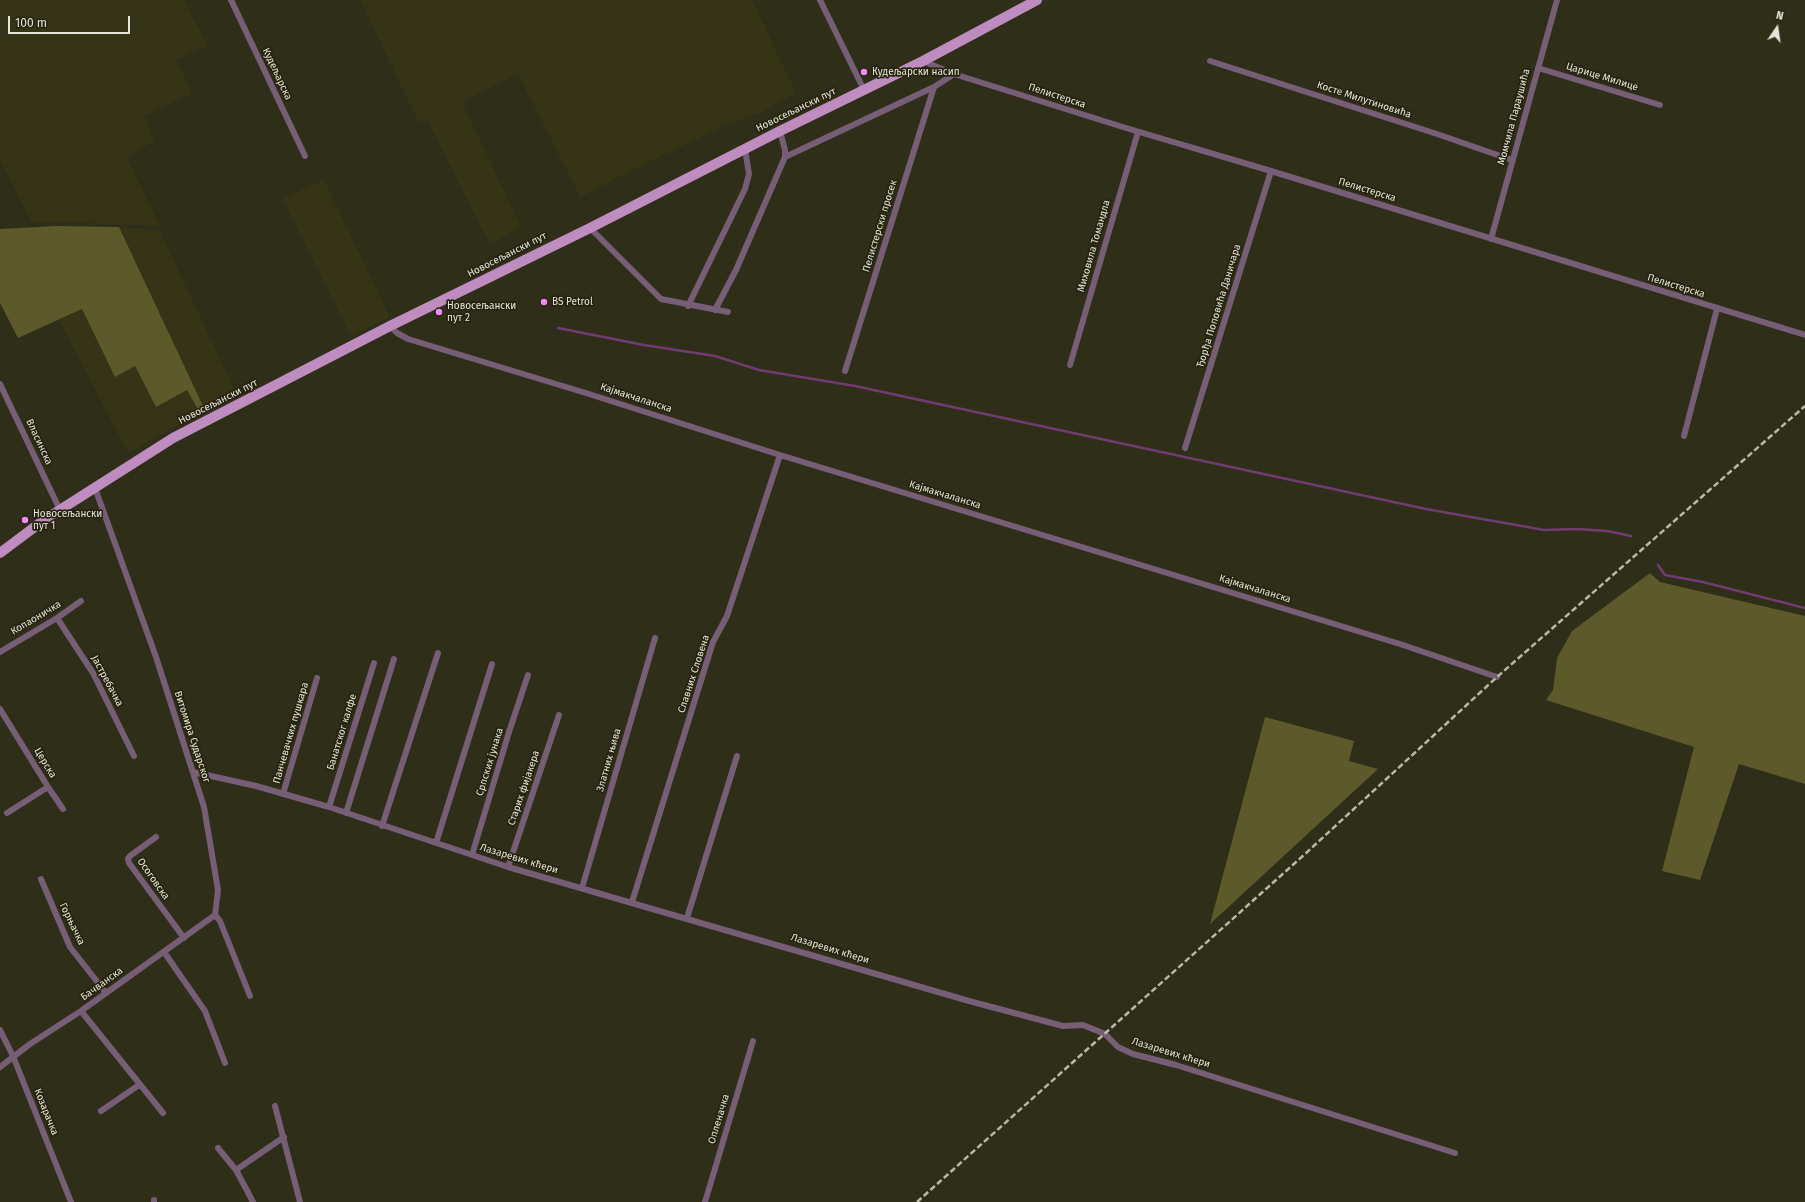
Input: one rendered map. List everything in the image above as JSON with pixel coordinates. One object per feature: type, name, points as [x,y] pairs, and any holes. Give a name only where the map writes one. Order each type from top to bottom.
[{"type":"main road","name":"Новосељански пут","points":[[0,553],[60,510],[173,438],[390,326],[590,228],[780,131],[923,61],[1037,0]]},
{"type":"street","name":"Кудељарска","points":[[232,0],[304,156]]},
{"type":"street","points":[[820,0],[864,90]]},
{"type":"street","name":"Момчила Параушића","points":[[1490,239],[1557,0]]},
{"type":"street","name":"Пелистерска","points":[[923,61],[954,74],[1138,132],[1271,171],[1805,335]]},
{"type":"street","name":"Косте Милутиновића","points":[[1210,61],[1437,134],[1512,160]]},
{"type":"street","name":"Царице Милице","points":[[1538,68],[1660,105]]},
{"type":"street","points":[[785,157],[934,87],[954,74]]},
{"type":"street","name":"Пелистерски просек","points":[[846,371],[934,87]]},
{"type":"street","points":[[715,310],[736,270],[785,157],[785,150],[780,131]]},
{"type":"street","name":"Миховила Томандла","points":[[1070,365],[1138,132]]},
{"type":"street","points":[[688,306],[745,189],[749,174],[745,149]]},
{"type":"street","name":"Ђорђа Поповића Даничара","points":[[1185,448],[1271,171]]},
{"type":"street","points":[[590,228],[658,297],[669,302],[728,312]]},
{"type":"street","points":[[1684,436],[1717,308]]},
{"type":"street","name":"Кајмакчаланска","points":[[390,326],[397,333],[408,339],[589,394],[780,455],[1400,644],[1497,677]]},
{"type":"street","name":"Власинска","points":[[0,384],[60,510]]},
{"type":"street","name":"Славних Словена","points":[[632,902],[714,642],[728,616],[780,455]]},
{"type":"street","name":"Витомира Сударског","points":[[95,488],[156,657],[204,807],[214,856],[218,890],[215,915]]},
{"type":"street","name":"Копаоничка","points":[[0,652],[57,618],[82,601]]},
{"type":"street","name":"Јастребачка","points":[[57,618],[93,673],[134,756]]},
{"type":"street","name":"Златних њива","points":[[582,888],[655,638]]},
{"type":"street","points":[[382,826],[438,653]]},
{"type":"street","points":[[346,813],[394,659]]},
{"type":"street","name":"Банатског калфе","points":[[329,807],[374,663]]},
{"type":"street","points":[[436,843],[492,664]]},
{"type":"street","name":"Српских јунака","points":[[472,855],[509,732],[528,675]]},
{"type":"street","name":"Панчевачких пушкара","points":[[283,794],[317,678]]},
{"type":"street","name":"Церска","points":[[0,709],[48,787],[7,813]]},
{"type":"street","name":"Старих фијакера","points":[[508,867],[559,715]]},
{"type":"street","points":[[687,918],[737,756]]},
{"type":"street","name":"Лазаревих кћери","points":[[193,772],[256,786],[329,807],[508,867],[984,1005],[1063,1026],[1083,1025],[1094,1028],[1105,1034],[1118,1047],[1133,1054],[1176,1065],[1455,1153]]},
{"type":"street","points":[[48,787],[63,809]]},
{"type":"street","name":"Осоговска","points":[[156,837],[130,856],[128,860],[129,864],[184,938]]},
{"type":"street","name":"Горњачка","points":[[41,879],[70,947],[106,992]]},
{"type":"street","points":[[215,915],[220,922],[250,996]]},
{"type":"street","name":"Бачванска","points":[[0,1067],[215,915]]},
{"type":"street","points":[[164,952],[206,1011],[225,1063]]},
{"type":"street","points":[[81,1011],[163,1113]]},
{"type":"street","name":"Козарачка","points":[[0,1030],[14,1056],[71,1202]]},
{"type":"street","name":"Опленачка","points":[[704,1202],[753,1041]]},
{"type":"street","points":[[101,1110],[139,1085]]},
{"type":"street","points":[[274,1106],[284,1137],[300,1202]]},
{"type":"street","points":[[236,1170],[284,1137]]},
{"type":"street","points":[[218,1148],[236,1170],[253,1202]]},
{"type":"shaded area","points":[[0,0],[184,0],[207,45],[176,60],[192,93],[144,116],[155,140],[127,158],[160,226],[64,222],[32,223],[0,160]]},
{"type":"shaded area","points":[[360,0],[752,0],[796,93],[759,113],[721,128],[580,197],[518,74],[462,102],[521,227],[490,244],[427,120],[419,123]]},
{"type":"shaded area","points":[[324,180],[390,317],[351,336],[282,198]]},
{"type":"shaded area","points":[[56,226],[119,227],[203,406],[200,413],[187,390],[156,407],[135,366],[115,377],[82,309],[18,338],[0,303],[0,229]]},
{"type":"shaded area","points":[[119,227],[160,231],[235,391],[203,406]]},
{"type":"shaded area","points":[[82,309],[115,376],[135,366],[156,407],[187,390],[200,413],[128,453],[59,320]]},
{"type":"shaded area","points":[[1650,573],[1660,582],[1805,616],[1805,784],[1739,764],[1700,880],[1662,871],[1694,747],[1546,700],[1553,690],[1557,658],[1572,631]]},
{"type":"shaded area","points":[[1265,717],[1354,741],[1349,761],[1378,769],[1210,924]]},
{"type":"waterway","points":[[558,328],[644,345],[715,356],[759,370],[855,386],[1426,509],[1544,530],[1577,529],[1607,531],[1631,536]]},
{"type":"waterway","points":[[1658,565],[1665,575],[1703,582],[1805,608]]},
{"type":"railway","points":[[917,1202],[1305,854],[1497,677],[1805,406]]},
{"type":"place","name":"Кудељарски насип","points":[[864,72]]},
{"type":"place","name":"BS Petrol","points":[[544,302]]},
{"type":"place","name":"Новосељански пут 2","points":[[439,312]]},
{"type":"place","name":"Новосељански пут 1","points":[[25,520]]}]
